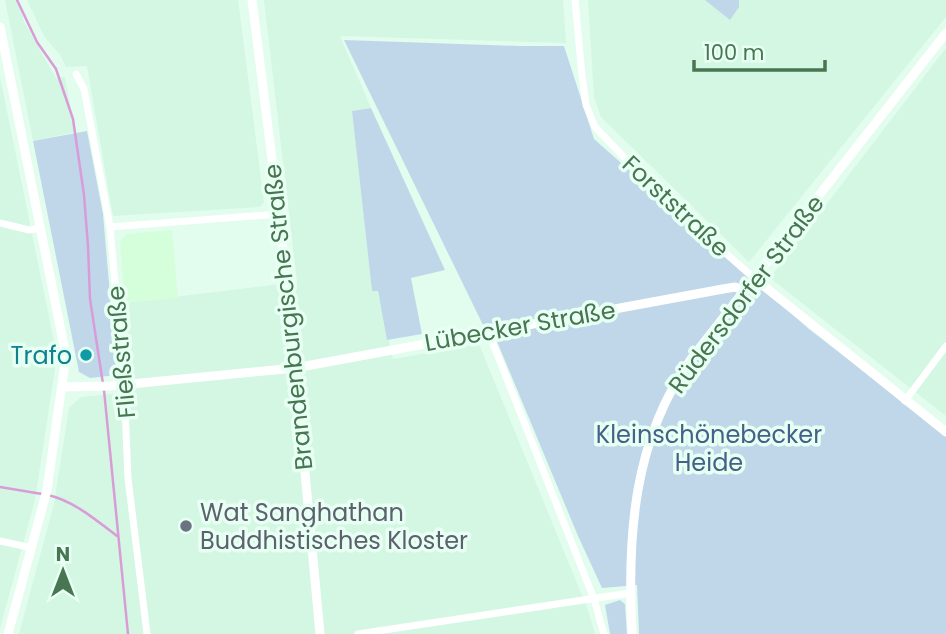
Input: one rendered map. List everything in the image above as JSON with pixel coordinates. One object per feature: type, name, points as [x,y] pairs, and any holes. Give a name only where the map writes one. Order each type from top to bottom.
[{"type":"street","name":"Brandenburgische Straße","points":[[253,0],[279,214],[320,634]]},
{"type":"street","name":"Forststraße","points":[[575,0],[586,101],[595,127],[664,199],[755,279],[946,432]]},
{"type":"street","points":[[0,27],[66,356],[46,494],[8,634]]},
{"type":"street","name":"Rüdersdorfer Straße","points":[[632,634],[632,535],[637,489],[659,415],[678,378],[946,33]]},
{"type":"street","name":"Fließstraße","points":[[76,74],[84,89],[110,228],[124,384],[132,518],[147,634]]},
{"type":"street","points":[[110,228],[279,214]]},
{"type":"street","points":[[0,223],[29,230],[41,228]]},
{"type":"street","name":"Lübecker Straße","points":[[63,387],[110,386],[295,368],[723,289],[736,287],[745,291]]},
{"type":"street","points":[[488,331],[594,599],[604,634]]},
{"type":"street","points":[[905,401],[946,346]]},
{"type":"street","points":[[0,541],[32,548]]},
{"type":"street","points":[[358,634],[630,593]]},
{"type":"shaded area","points":[[5,0],[18,0],[24,22],[56,78],[65,77],[75,132],[33,141]]},
{"type":"shaded area","points":[[27,0],[238,0],[264,202],[260,207],[113,216],[87,66],[66,67],[44,36]]},
{"type":"shaded area","points":[[264,0],[563,0],[566,43],[340,36],[371,108],[352,111],[372,291],[377,290],[393,359],[479,344],[588,610],[595,634],[19,634],[54,504],[69,408],[81,397],[132,392],[125,303],[297,282]]},
{"type":"shaded area","points":[[588,0],[946,0],[946,17],[749,262],[601,117],[594,97]]},
{"type":"shaded area","points":[[946,48],[946,416],[770,278]]},
{"type":"shaded area","points":[[0,77],[57,356],[35,500],[0,628]]},
{"type":"shaded area","points":[[172,230],[178,298],[125,303],[120,242],[127,234]]},
{"type":"green space","points":[[705,0],[739,0],[739,7],[730,20]]},
{"type":"green space","name":"Kleinschönebecker Heide","points":[[344,40],[564,46],[594,139],[809,329],[946,435],[946,634],[639,634],[637,585],[602,588],[496,339],[483,325]]},
{"type":"green space","points":[[371,108],[445,270],[411,278],[422,334],[387,340],[378,291],[372,291],[352,111]]},
{"type":"green space","points":[[87,131],[103,214],[117,375],[90,378],[79,372],[33,141]]},
{"type":"green space","points":[[620,600],[625,604],[627,634],[610,634],[605,605]]},
{"type":"waterway","points":[[17,0],[37,42],[56,69],[73,119],[84,195],[90,299],[103,384]]},
{"type":"waterway","points":[[104,390],[128,634]]},
{"type":"waterway","points":[[0,487],[42,494]]},
{"type":"waterway","points":[[48,495],[76,506],[117,536]]},
{"type":"place","name":"Trafo","points":[[86,355]]},
{"type":"place","name":"Wat Sanghathan Buddhistisches Kloster","points":[[186,526]]}]
